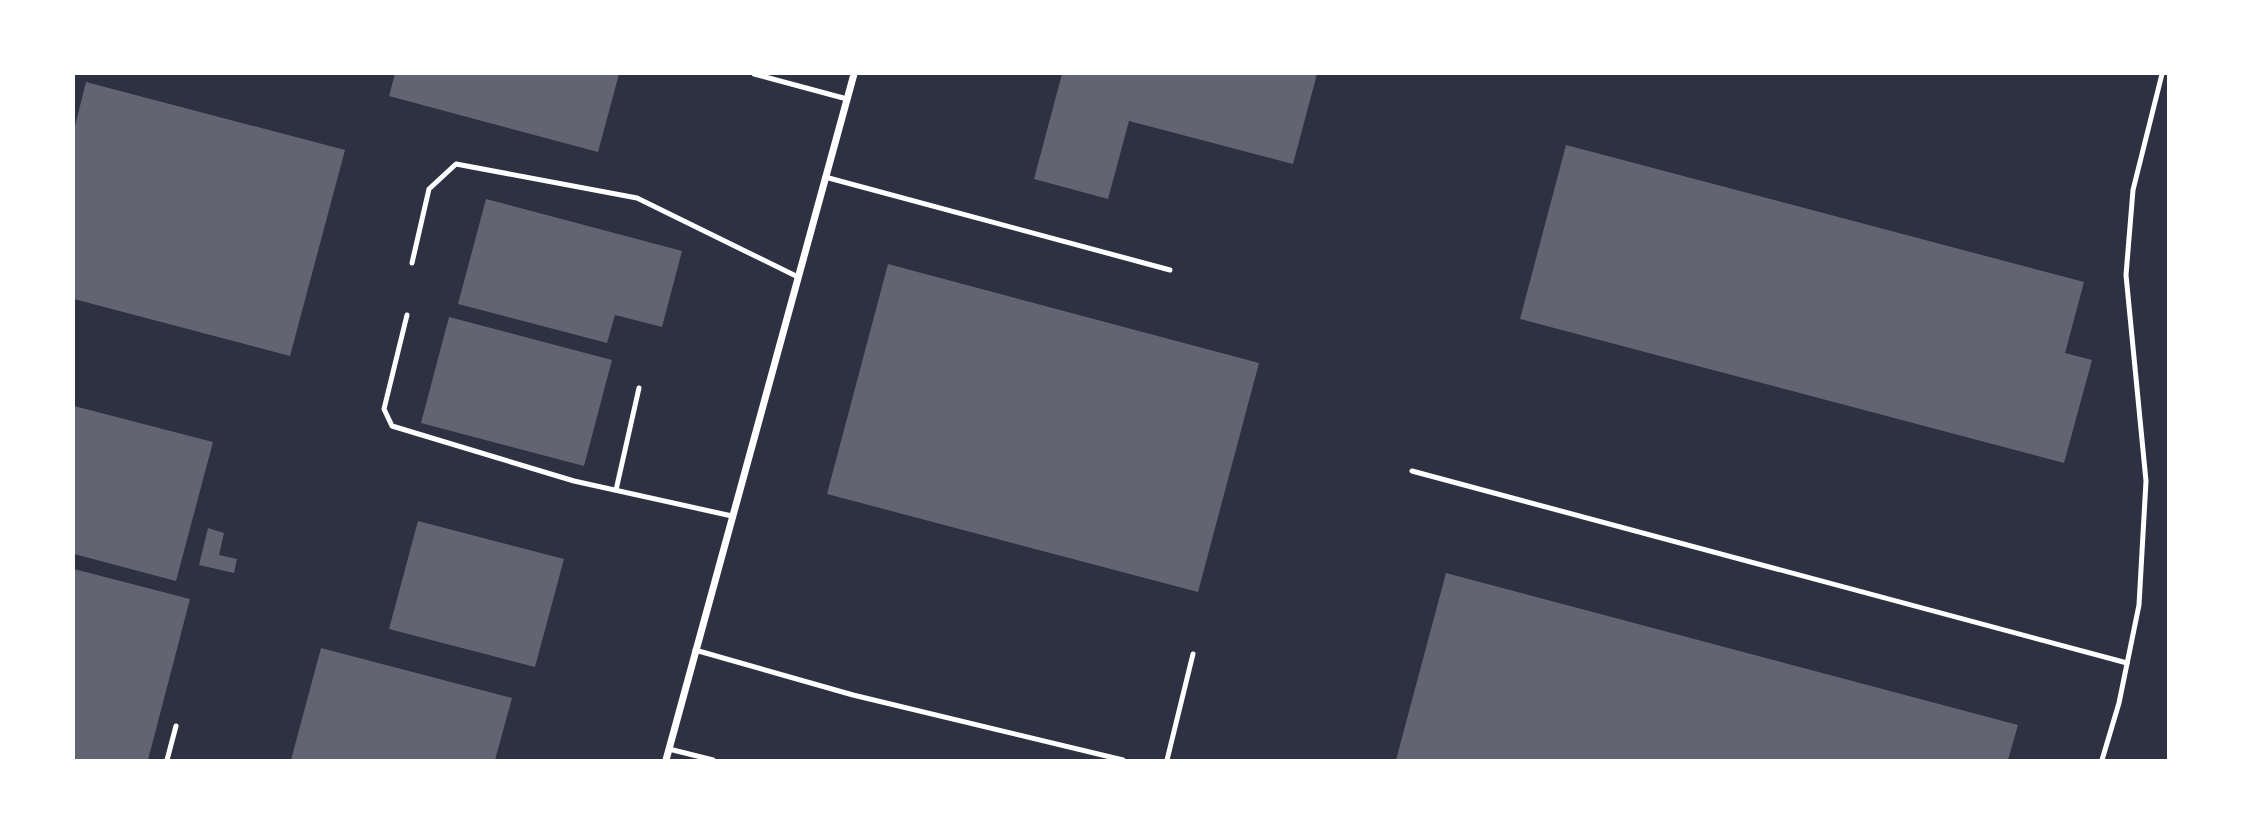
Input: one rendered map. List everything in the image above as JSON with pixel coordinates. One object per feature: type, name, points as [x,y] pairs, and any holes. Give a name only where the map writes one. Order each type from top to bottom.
[{"type":"street","points":[[666,761],[854,74]]},
{"type":"lane","points":[[754,74],[847,99]]},
{"type":"lane","points":[[2102,761],[2119,703],[2139,605],[2146,481],[2126,275],[2133,190],[2162,74]]},
{"type":"lane","points":[[412,263],[429,189],[456,164],[636,198],[798,277]]},
{"type":"lane","points":[[825,177],[1170,270]]},
{"type":"lane","points":[[407,315],[384,410],[392,426],[574,481],[732,516]]},
{"type":"lane","points":[[616,490],[639,388]]},
{"type":"lane","points":[[1412,471],[2127,663]]},
{"type":"lane","points":[[695,650],[853,695],[1123,761]]},
{"type":"lane","points":[[1167,761],[1193,654]]},
{"type":"lane","points":[[167,761],[176,726]]},
{"type":"lane","points":[[669,749],[713,761]]},
{"type":"building","points":[[395,74],[619,74],[598,152],[389,96]]},
{"type":"building","points":[[1062,74],[1317,74],[1293,164],[1129,121],[1108,199],[1034,179]]},
{"type":"building","points":[[86,82],[345,150],[290,356],[74,299],[74,130]]},
{"type":"building","points":[[1566,145],[2084,282],[2065,353],[2092,360],[2064,463],[1520,319]]},
{"type":"building","points":[[486,199],[682,251],[662,327],[615,315],[607,343],[458,304]]},
{"type":"building","points":[[888,264],[1259,363],[1198,592],[827,494]]},
{"type":"building","points":[[449,317],[612,360],[584,466],[421,423]]},
{"type":"building","points":[[74,406],[213,442],[176,581],[74,554]]},
{"type":"building","points":[[418,521],[564,559],[535,667],[389,629]]},
{"type":"building","points":[[208,528],[224,533],[219,555],[237,559],[234,573],[199,565]]},
{"type":"building","points":[[74,569],[190,599],[148,760],[74,760]]},
{"type":"building","points":[[1446,573],[2018,725],[2008,760],[1396,760]]},
{"type":"building","points":[[321,648],[512,698],[495,760],[291,760]]}]
